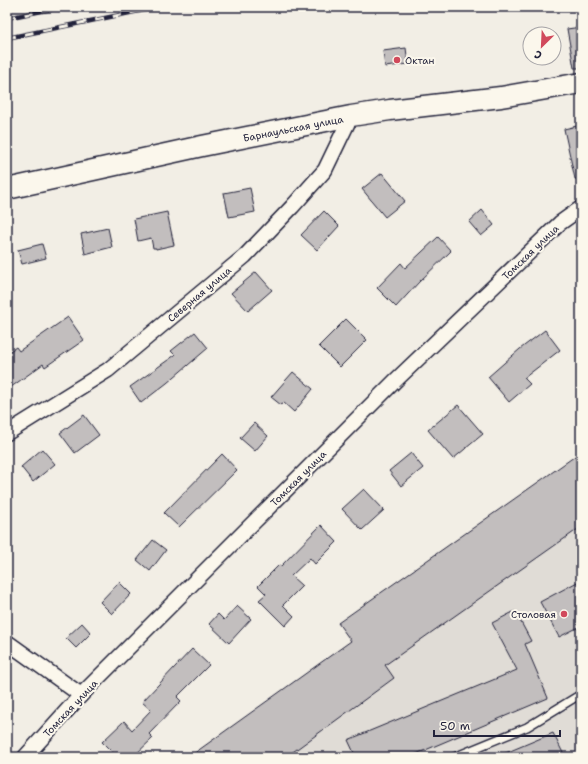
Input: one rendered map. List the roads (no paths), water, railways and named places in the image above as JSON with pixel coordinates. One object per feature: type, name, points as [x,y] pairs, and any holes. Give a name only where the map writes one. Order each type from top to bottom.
[{"type":"street","name":"Барнаульская улица","points":[[7,189],[202,146],[351,116],[501,97],[581,83]]},
{"type":"street","name":"Северная улица","points":[[7,434],[108,370],[245,256],[325,170],[351,116]]},
{"type":"street","name":"Томская улица","points":[[25,757],[81,695],[396,380],[560,223],[581,208]]},
{"type":"street","points":[[7,642],[81,695]]},
{"type":"lane","points":[[454,757],[527,727],[581,694]]},
{"type":"railway","points":[[7,18],[62,7]]},
{"type":"railway","points":[[7,38],[159,7]]},
{"type":"place","name":"Октан","points":[[397,60]]},
{"type":"place","name":"Столовая","points":[[564,614]]}]
